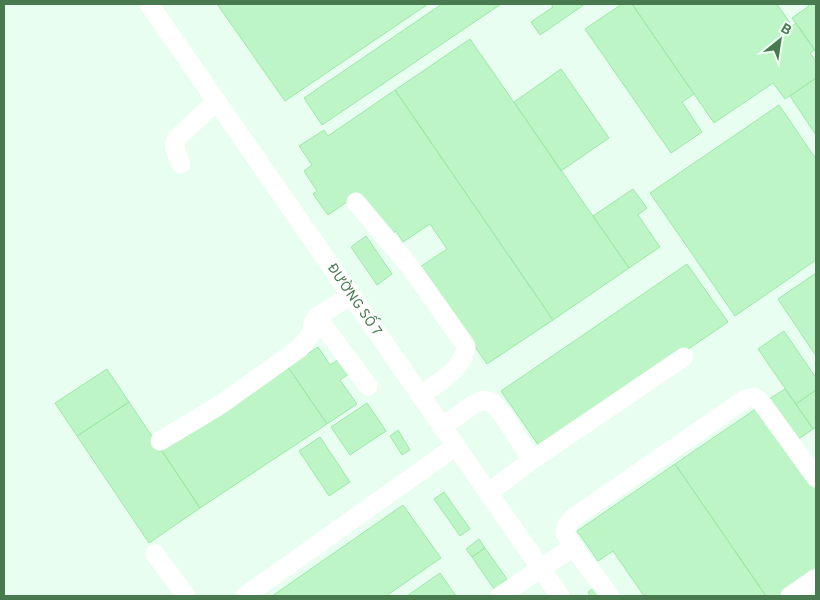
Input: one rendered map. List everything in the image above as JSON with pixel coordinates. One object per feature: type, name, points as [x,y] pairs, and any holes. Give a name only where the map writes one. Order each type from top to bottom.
[{"type":"street","name":"ĐƯỜNG SỐ 7","points":[[150,4],[560,596]]},
{"type":"street","points":[[181,164],[174,144],[176,139],[217,101]]},
{"type":"street","points":[[356,202],[411,268],[466,346],[465,356],[457,369],[420,395]]},
{"type":"street","points":[[160,441],[220,405],[300,348],[312,333],[313,324],[317,317],[351,295]]},
{"type":"street","points":[[317,317],[368,386]]},
{"type":"street","points":[[488,493],[532,460],[684,357]]},
{"type":"street","points":[[610,596],[573,547],[565,533],[567,525],[573,518],[746,399],[754,397],[761,402],[816,478]]},
{"type":"street","points":[[442,427],[474,404],[484,400],[492,402],[503,414],[532,460]]},
{"type":"street","points":[[245,596],[456,446]]},
{"type":"street","points":[[500,596],[573,547]]},
{"type":"street","points":[[155,554],[186,596]]},
{"type":"street","points":[[790,596],[816,578]]},
{"type":"street","points":[[811,596],[816,593]]},
{"type":"building","points":[[217,4],[428,4],[285,101]]},
{"type":"building","points":[[442,4],[501,4],[322,125],[304,98]]},
{"type":"building","points":[[551,4],[585,4],[540,35],[531,22],[553,7]]},
{"type":"building","points":[[622,4],[632,4],[694,94],[682,102],[702,132],[671,153],[585,29]]},
{"type":"building","points":[[632,4],[777,4],[792,26],[796,23],[815,50],[810,53],[816,61],[816,78],[785,99],[773,83],[714,123]]},
{"type":"building","points":[[808,4],[816,4],[816,52],[792,18],[809,6]]},
{"type":"building","points":[[470,39],[629,268],[553,320],[395,90]]},
{"type":"building","points":[[561,69],[609,138],[561,171],[514,102]]},
{"type":"building","points":[[816,78],[816,135],[790,96]]},
{"type":"building","points":[[395,90],[553,320],[487,364],[420,267],[447,249],[430,224],[403,242],[396,231],[387,238],[357,195],[328,215],[313,194],[317,191],[304,171],[312,165],[299,146],[324,130],[328,136]]},
{"type":"building","points":[[779,105],[816,159],[816,260],[735,316],[650,193]]},
{"type":"building","points":[[633,189],[647,208],[638,215],[660,247],[629,268],[593,216]]},
{"type":"building","points":[[366,236],[392,274],[377,285],[351,247]]},
{"type":"building","points":[[687,264],[728,322],[541,449],[501,391]]},
{"type":"building","points":[[816,273],[816,356],[778,299]]},
{"type":"building","points":[[784,331],[816,378],[816,390],[796,404],[758,349]]},
{"type":"building","points":[[318,347],[330,365],[339,359],[349,374],[340,380],[357,404],[327,424],[288,367]]},
{"type":"building","points":[[288,367],[327,424],[200,508],[162,451]]},
{"type":"building","points":[[107,369],[129,402],[77,436],[55,403]]},
{"type":"building","points":[[785,389],[813,429],[794,442],[766,401]]},
{"type":"building","points":[[816,390],[816,427],[813,429],[796,404]]},
{"type":"building","points":[[129,402],[200,508],[149,543],[77,436]]},
{"type":"building","points":[[367,403],[386,431],[350,455],[331,427]]},
{"type":"building","points":[[760,406],[816,487],[816,575],[785,596],[766,596],[675,464]]},
{"type":"building","points":[[398,430],[410,450],[402,455],[390,436]]},
{"type":"building","points":[[320,437],[350,482],[329,496],[299,451]]},
{"type":"building","points":[[675,464],[766,596],[644,596],[613,551],[598,561],[577,531]]},
{"type":"building","points":[[444,492],[470,529],[460,536],[434,499]]},
{"type":"building","points":[[403,505],[441,558],[386,596],[272,596]]},
{"type":"building","points":[[479,539],[485,548],[472,557],[466,549]]},
{"type":"building","points":[[485,548],[507,579],[494,589],[472,557]]},
{"type":"building","points":[[440,573],[456,596],[407,596]]},
{"type":"building","points":[[598,585],[605,596],[590,596],[588,592]]}]
